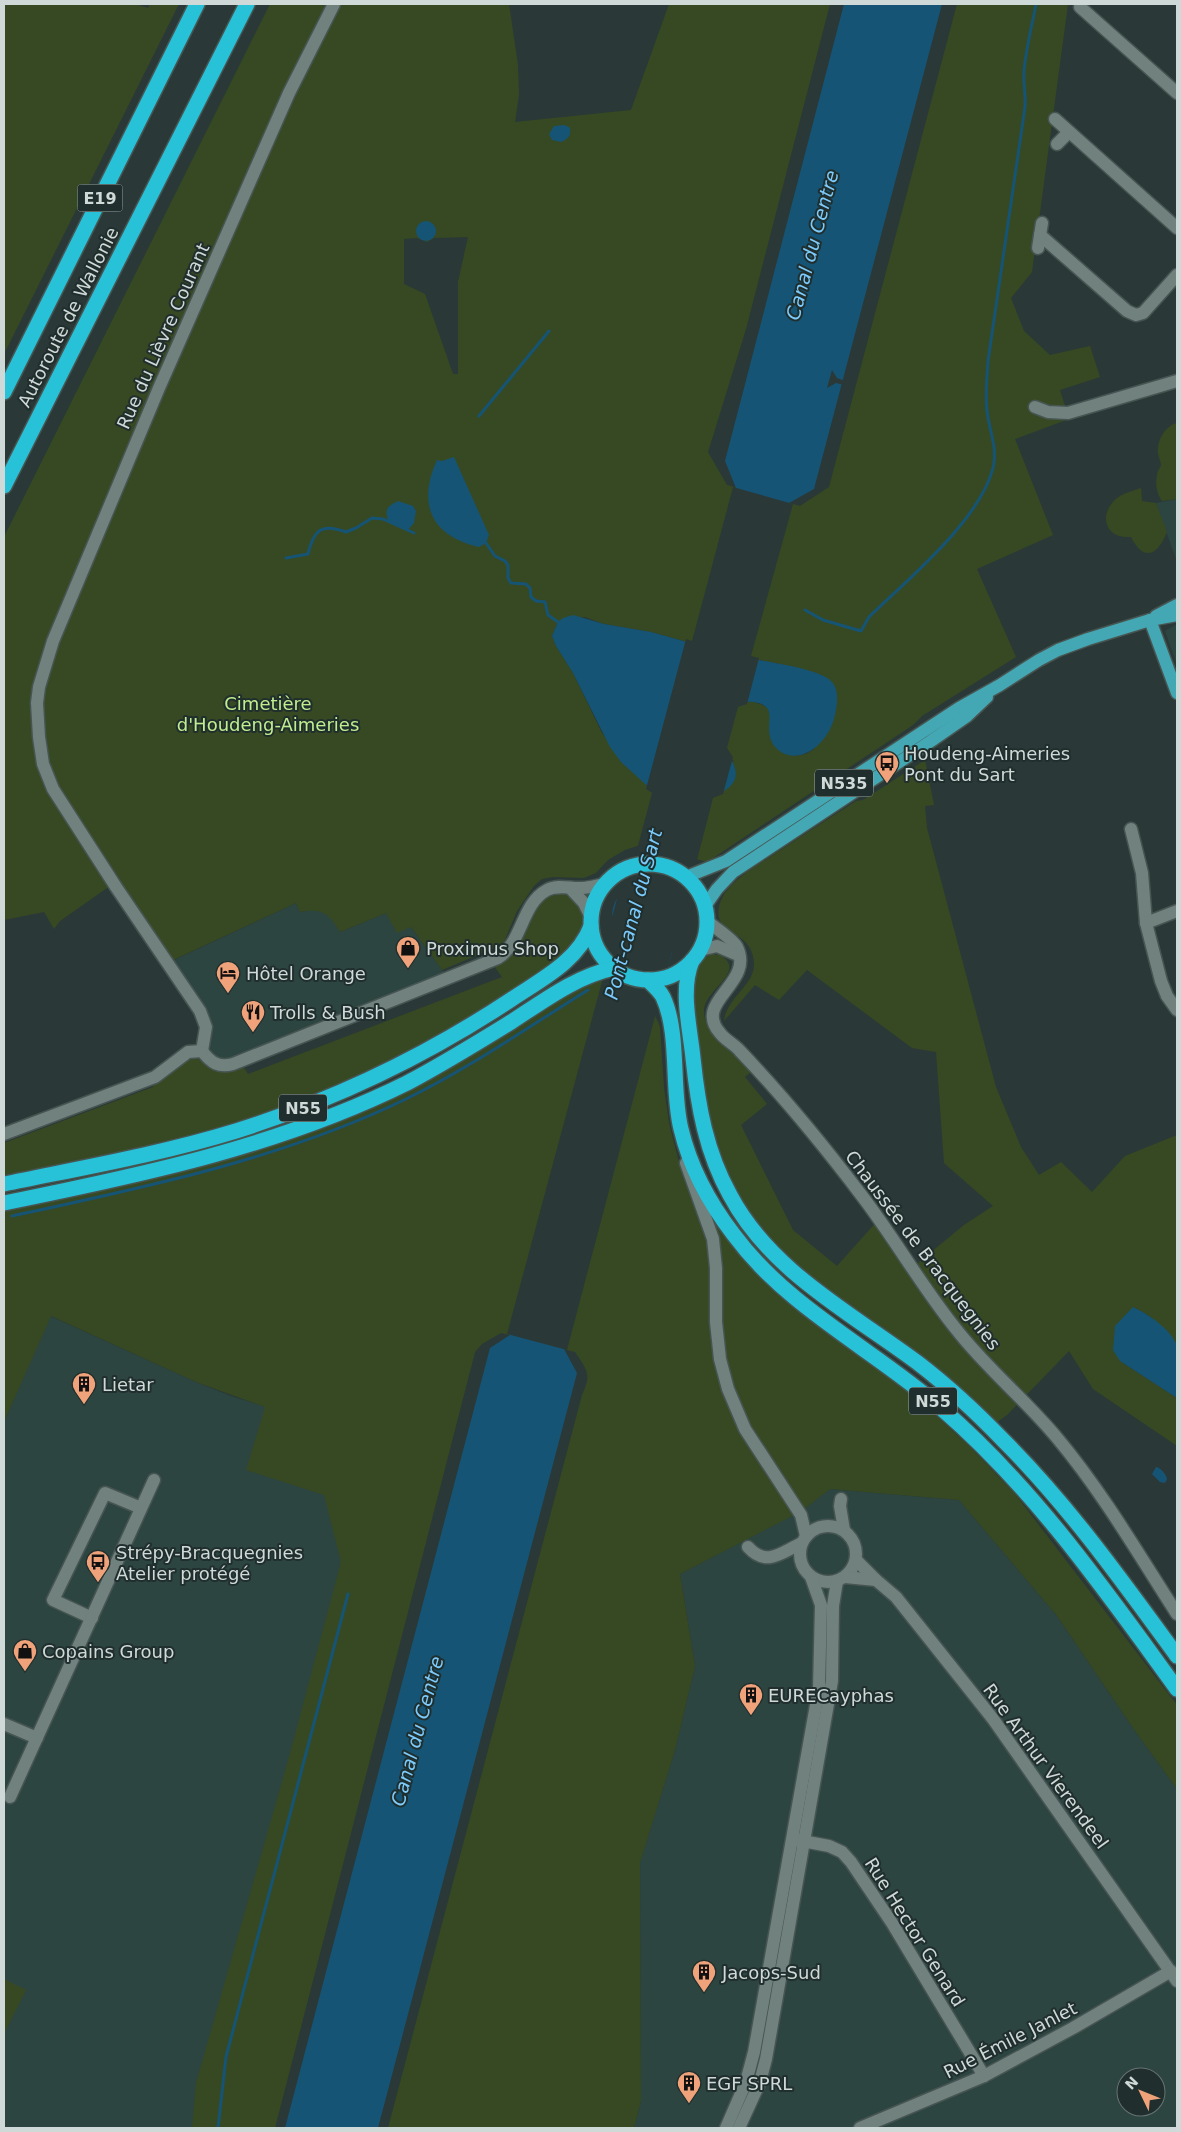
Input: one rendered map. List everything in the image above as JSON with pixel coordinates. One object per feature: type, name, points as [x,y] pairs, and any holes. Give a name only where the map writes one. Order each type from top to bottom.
[{"type":"highway","name":"Autoroute de Wallonie","points":[[4,392],[197,4]]},
{"type":"highway","name":"Autoroute de Wallonie","points":[[4,486],[247,4]]},
{"type":"highway","points":[[644,863],[667,866],[686,877],[698,890],[706,913],[704,941],[696,956],[684,968],[667,977],[648,980],[631,976],[614,968],[598,950],[591,922],[598,894],[605,884],[623,870],[644,863]]},
{"type":"highway","name":"N55","points":[[4,1184],[120,1160],[234,1131],[291,1113],[346,1091],[399,1066],[449,1038],[532,986],[571,957],[586,940],[591,922]]},
{"type":"highway","name":"N55","points":[[696,956],[686,975],[697,1100],[713,1160],[730,1196],[745,1219],[763,1242],[786,1266],[919,1364],[1004,1441],[1043,1482],[1077,1522],[1177,1656]]},
{"type":"highway","name":"N55","points":[[4,1203],[126,1178],[241,1149],[290,1133],[355,1107],[407,1082],[460,1054],[574,982],[595,973],[614,968]]},
{"type":"highway","name":"N55","points":[[648,980],[662,995],[669,1016],[681,1130],[697,1173],[714,1208],[750,1257],[777,1285],[906,1379],[943,1409],[989,1453],[1062,1535],[1177,1689]]},
{"type":"main road","name":"N535","points":[[1150,620],[1177,605]]},
{"type":"main road","name":"N535","points":[[686,877],[726,861],[959,708],[1058,650],[1150,620],[1177,616]]},
{"type":"main road","points":[[1150,620],[1177,694]]},
{"type":"main road","name":"N535","points":[[706,913],[716,889],[733,872],[967,716],[1000,685]]},
{"type":"street","name":"Rue du Lièvre Courant","points":[[202,1051],[206,1027],[200,1011],[69,815],[47,776],[43,764],[37,718],[39,687],[51,648],[71,597],[159,388],[289,93],[334,4]]},
{"type":"street","points":[[1080,7],[1177,93]]},
{"type":"street","points":[[1055,119],[1177,228]]},
{"type":"street","points":[[1058,144],[1069,132]]},
{"type":"street","points":[[1040,235],[1127,311],[1136,315],[1143,313],[1177,275]]},
{"type":"street","points":[[1035,407],[1048,412],[1068,414],[1177,381]]},
{"type":"street","points":[[1131,829],[1142,873],[1146,923],[1161,981],[1167,996],[1177,1010]]},
{"type":"street","points":[[4,1134],[155,1077],[188,1052],[202,1051],[219,1066],[242,1062],[498,958],[506,953],[514,942],[533,902],[538,897],[552,888],[582,888],[605,884]]},
{"type":"street","points":[[570,888],[584,903],[591,922]]},
{"type":"street","points":[[1146,923],[1177,911]]},
{"type":"street","points":[[706,913],[732,941],[737,948],[738,955]]},
{"type":"street","points":[[696,956],[716,946],[738,955]]},
{"type":"street","name":"Chaussée de Bracquegnies","points":[[738,955],[741,961],[740,972],[717,1001],[714,1010],[713,1020],[718,1032],[738,1049],[779,1094],[861,1195],[899,1246],[936,1303],[973,1351],[1041,1418],[1060,1441],[1101,1496],[1177,1614]]},
{"type":"street","points":[[681,1130],[685,1159],[713,1239],[716,1268],[716,1322],[720,1359],[728,1389],[745,1429],[801,1515],[804,1540],[800,1552],[801,1562],[821,1605],[819,1688],[766,2059],[760,2082],[739,2128]]},
{"type":"street","points":[[10,1797],[154,1480]]},
{"type":"street","points":[[92,1618],[53,1600],[105,1493],[141,1508]]},
{"type":"street","points":[[726,2128],[746,2082],[754,2052],[832,1681],[833,1606],[841,1579],[852,1570],[856,1560],[855,1543],[844,1530],[840,1502],[828,1525]]},
{"type":"street","points":[[778,1556],[804,1540],[819,1526],[828,1525],[844,1530]]},
{"type":"street","points":[[748,1547],[760,1556],[778,1556],[819,1581],[841,1579],[876,1580]]},
{"type":"street","name":"Rue Arthur Vierendeel","points":[[856,1560],[896,1597],[993,1719],[1174,1976]]},
{"type":"street","points":[[4,1724],[37,1738]]},
{"type":"street","name":"Rue Hector Genard","points":[[798,1840],[829,1846],[842,1852],[851,1862],[892,1923],[984,2076]]},
{"type":"street","name":"Rue Émile Janlet","points":[[860,2128],[984,2076],[1174,1976]]},
{"type":"shaded area","points":[[1177,499],[1177,562],[1156,503]]},
{"type":"shaded area","points":[[1177,624],[1177,665],[1165,631]]},
{"type":"shaded area","points":[[296,903],[300,912],[314,910],[326,913],[333,919],[340,932],[386,913],[411,927],[445,974],[241,1055],[222,1059],[212,1055],[208,1049],[208,1040],[172,961]]},
{"type":"shaded area","points":[[50,1316],[196,1382],[266,1407],[475,1352],[269,2128],[4,2128],[4,1422]]},
{"type":"shaded area","points":[[829,1489],[959,1500],[1057,1616],[1177,1789],[1177,2128],[634,2128],[641,2101],[640,1862],[675,1750],[695,1666],[680,1574],[803,1510]]},
{"type":"green space","points":[[4,4],[135,4],[148,8],[150,4],[179,4],[4,354]]},
{"type":"green space","name":"Cimetière d'Houdeng-Aimeries","points":[[270,4],[509,4],[518,65],[519,95],[515,122],[631,110],[669,4],[830,4],[746,329],[708,452],[727,485],[800,506],[829,487],[957,4],[1068,4],[1032,272],[1011,298],[1024,331],[1050,355],[1090,346],[1100,377],[1060,390],[1069,419],[1015,439],[1053,535],[977,569],[1016,657],[922,716],[913,725],[707,862],[643,844],[625,850],[608,860],[596,873],[584,878],[553,877],[542,879],[534,886],[517,911],[504,942],[442,970],[411,927],[397,933],[386,913],[340,932],[332,920],[324,913],[314,911],[300,912],[296,903],[169,962],[116,887],[107,888],[60,921],[54,929],[44,912],[4,920],[4,537]],"holes":[[[468,237],[458,282],[458,374],[453,374],[425,294],[404,284],[404,239],[417,238],[427,242],[434,238]],[[585,617],[604,624],[651,632],[734,655],[794,667],[825,677],[814,749],[806,754],[794,756],[770,724],[768,708],[755,702],[745,702],[723,713],[715,735],[734,762],[621,762],[601,731],[573,673],[552,636],[558,622]]]},
{"type":"green space","points":[[1177,423],[1177,499],[1162,501],[1156,485],[1157,474],[1161,465],[1158,448],[1165,430]]},
{"type":"green space","points":[[1141,488],[1142,501],[1156,503],[1167,532],[1155,551],[1150,553],[1145,553],[1141,550],[1131,537],[1122,537],[1115,534],[1107,525],[1106,519],[1110,505],[1118,497]]},
{"type":"green space","points":[[925,760],[934,805],[925,806],[927,828],[996,1087],[1021,1147],[1039,1175],[1061,1162],[1092,1192],[1125,1156],[1177,1135],[1177,1346],[1158,1324],[1146,1314],[1133,1307],[1120,1361],[1177,1398],[1177,1446],[1093,1389],[1069,1351],[1007,1415],[996,1423],[927,1363],[825,1289],[781,1253],[760,1229],[743,1203],[728,1175],[715,1144],[703,1089],[693,1000],[693,982],[694,974],[701,960],[708,956],[720,955],[728,963],[729,969],[727,976],[706,1003],[704,1011],[705,1021],[715,1037],[752,1071],[745,1077],[767,1104],[741,1125],[793,1230],[837,1266],[879,1219],[913,1267],[964,1225],[993,1206],[944,1163],[936,1052],[912,1048],[807,970],[779,1000],[755,985],[724,1021],[730,1006],[750,979],[754,965],[753,955],[749,947],[722,924],[719,918],[719,905],[725,893],[736,881],[755,866],[856,801],[863,800]]},
{"type":"green space","points":[[565,893],[577,905],[582,916],[582,927],[577,938],[568,948],[558,958],[505,995],[413,1050],[316,1095],[214,1130],[144,1148],[4,1175],[4,1143],[153,1087],[164,1072],[194,1056],[216,1070],[226,1070],[242,1065],[248,1074],[502,977],[494,966],[511,956],[518,947],[539,904],[547,897]]},
{"type":"green space","points":[[615,977],[644,989],[660,1027],[664,1088],[669,1123],[679,1162],[706,1230],[721,1379],[796,1514],[680,1574],[695,1666],[675,1750],[640,1863],[641,2101],[634,2128],[388,2128],[587,1382],[587,1372],[575,1352],[501,1333],[482,1344],[475,1352],[275,2128],[192,2128],[196,2083],[289,1757],[341,1562],[324,1495],[246,1470],[265,1407],[196,1382],[51,1316],[4,1422],[4,1212],[89,1194],[210,1163],[331,1125],[390,1099],[470,1057],[590,980]]},
{"type":"green space","points":[[707,1210],[745,1261],[772,1289],[930,1410],[971,1448],[1015,1494],[1177,1705],[1177,1789],[1057,1616],[959,1500],[830,1489],[803,1510],[768,1460],[752,1433],[731,1384],[717,1310]]},
{"type":"green space","points":[[4,1979],[26,1990],[4,2034]]},
{"type":"water","name":"Canal du Centre","points":[[844,4],[942,4],[814,489],[789,503],[748,658],[806,670],[826,677],[835,686],[837,695],[834,719],[827,734],[816,747],[795,756],[784,754],[772,743],[769,731],[769,715],[766,706],[748,702],[735,706],[724,748],[734,764],[736,777],[728,788],[711,797],[673,949],[564,1349],[577,1373],[378,2128],[285,2128],[490,1348],[510,1335],[616,936],[612,915],[613,909],[618,897],[628,885],[655,793],[621,762],[610,747],[552,636],[558,622],[563,618],[573,615],[604,624],[651,632],[694,644],[736,488],[725,461]]},
{"type":"water","points":[[565,125],[570,128],[570,133],[566,140],[561,142],[552,140],[549,134],[554,126]]},
{"type":"water","points":[[426,221],[433,224],[436,231],[433,238],[426,241],[419,238],[416,231],[419,224]]},
{"type":"water","points":[[454,457],[489,535],[486,543],[479,547],[449,535],[432,516],[428,491],[431,476],[437,460],[442,461]]},
{"type":"water","points":[[398,501],[413,506],[416,511],[414,523],[408,530],[388,522],[387,509]]},
{"type":"water","points":[[1133,1307],[1165,1328],[1177,1346],[1177,1398],[1120,1361],[1113,1350],[1115,1326]]},
{"type":"water","points":[[1156,1467],[1166,1475],[1165,1483],[1160,1482],[1152,1474]]},
{"type":"pier","points":[[832,370],[837,378],[845,381],[844,385],[836,383],[827,388]]},
{"type":"pier","name":"Pont-canal du Sart","points":[[733,487],[793,504],[751,656],[759,658],[747,704],[738,707],[727,748],[733,757],[723,794],[713,798],[687,899],[691,914],[684,942],[672,952],[567,1350],[507,1334],[614,937],[610,925],[619,891],[628,883],[652,793],[646,789],[686,639],[692,641]]},
{"type":"waterway","points":[[805,610],[823,620],[861,631],[869,617],[922,567],[958,528],[985,488],[993,468],[993,439],[986,405],[988,361],[1025,107],[1025,62],[1036,4]]},
{"type":"waterway","points":[[479,416],[549,331]]},
{"type":"waterway","points":[[286,558],[308,554],[313,539],[320,530],[331,528],[346,532],[372,518],[383,519],[414,533]]},
{"type":"waterway","points":[[486,543],[495,556],[505,561],[508,565],[508,578],[511,583],[526,584],[530,588],[531,597],[536,601],[545,602],[548,615],[558,622]]},
{"type":"waterway","points":[[12,1216],[163,1182],[262,1155],[311,1139],[359,1120],[430,1087],[588,990]]},
{"type":"waterway","points":[[218,2128],[226,2057],[348,1594]]},
{"type":"place","name":"Houdeng-Aimeries Pont du Sart","points":[[887,784]]},
{"type":"place","name":"Proximus Shop","points":[[408,969]]},
{"type":"place","name":"Hôtel Orange","points":[[228,994]]},
{"type":"place","name":"Trolls & Bush","points":[[253,1033]]},
{"type":"place","name":"Lietar","points":[[84,1405]]},
{"type":"place","name":"Strépy-Bracquegnies Atelier protégé","points":[[98,1583]]},
{"type":"place","name":"Copains Group","points":[[25,1672]]},
{"type":"place","name":"EURECayphas","points":[[751,1716]]},
{"type":"place","name":"Jacops-Sud","points":[[704,1993]]},
{"type":"place","name":"EGF SPRL","points":[[689,2104]]}]
